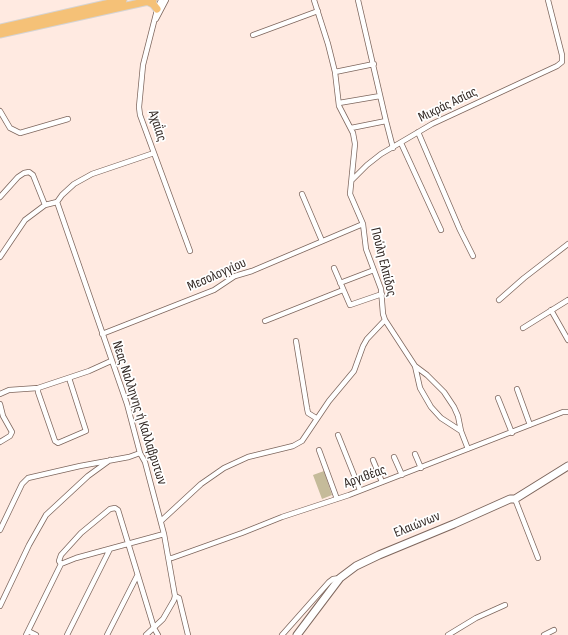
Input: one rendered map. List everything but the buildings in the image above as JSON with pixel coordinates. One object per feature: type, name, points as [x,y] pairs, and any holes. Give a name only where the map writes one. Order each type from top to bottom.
[{"type":"main road","points":[[0,28],[123,0]]},
{"type":"main road","points":[[0,34],[150,1],[157,9]]},
{"type":"main road","name":"Ελαιώνων","points":[[297,635],[340,578],[351,569],[373,558],[515,499],[568,466]]},
{"type":"street","name":"Αχαΐας","points":[[58,200],[74,184],[83,178],[154,153],[140,116],[139,107],[142,71],[157,9],[161,0]]},
{"type":"street","name":"Αχαΐας","points":[[154,24],[166,0]]},
{"type":"street","name":"Πούλη Ελπίδος","points":[[314,0],[335,72],[339,103],[351,128],[356,144],[350,194],[362,224],[366,249],[379,283],[382,294],[383,314],[385,320]]},
{"type":"street","points":[[358,0],[393,148]]},
{"type":"street","name":"Μικράς Ασίας","points":[[352,180],[381,154],[418,132],[459,110],[557,66],[562,62],[562,55],[548,0]]},
{"type":"street","points":[[253,35],[318,12]]},
{"type":"street","points":[[335,72],[374,64]]},
{"type":"street","points":[[339,103],[380,96]]},
{"type":"street","points":[[0,111],[10,128],[20,133],[68,119]]},
{"type":"street","points":[[351,128],[386,121]]},
{"type":"street","points":[[418,132],[473,256]]},
{"type":"street","points":[[401,143],[441,230]]},
{"type":"street","points":[[154,153],[190,251]]},
{"type":"street","points":[[0,198],[18,177],[27,172],[33,175],[46,205]]},
{"type":"street","points":[[302,194],[322,241]]},
{"type":"street","points":[[0,257],[23,221],[46,205],[58,200]]},
{"type":"street","name":"Νεας Nαλληνης ή Καλλαβρυτων","points":[[58,200],[111,361],[127,404],[140,453],[145,462],[162,521],[175,596],[179,598],[188,635]]},
{"type":"street","name":"Μεσολογγίου","points":[[102,334],[214,290],[235,276],[252,271],[362,224]]},
{"type":"street","points":[[499,300],[524,278],[568,244]]},
{"type":"street","points":[[334,268],[349,304],[352,305],[382,294]]},
{"type":"street","points":[[340,282],[374,270]]},
{"type":"street","points":[[265,321],[343,290]]},
{"type":"street","points":[[523,328],[568,300]]},
{"type":"street","points":[[551,310],[568,340]]},
{"type":"street","points":[[162,521],[201,484],[224,468],[248,457],[298,444],[302,441],[316,418],[354,371],[367,339],[385,320],[415,366],[427,375],[444,392],[454,407],[468,449]]},
{"type":"street","points":[[296,341],[308,413],[316,418]]},
{"type":"street","points":[[0,394],[9,390],[38,388],[102,366],[111,361]]},
{"type":"street","points":[[415,366],[420,388],[431,408],[441,418],[461,431]]},
{"type":"street","points":[[38,388],[38,392],[55,441],[58,443],[86,431],[69,378]]},
{"type":"street","points":[[517,389],[530,426]]},
{"type":"street","points":[[498,398],[512,433]]},
{"type":"street","points":[[0,404],[3,416],[12,434],[0,442]]},
{"type":"street","name":"Αργιθέας","points":[[169,558],[242,533],[282,517],[337,499],[512,433],[563,412],[568,412]]},
{"type":"street","points":[[338,435],[360,490]]},
{"type":"street","points":[[319,450],[337,499]]},
{"type":"street","points":[[0,530],[22,484],[26,479],[80,466],[129,457],[140,453]]},
{"type":"street","points":[[415,454],[421,468]]},
{"type":"street","points":[[394,457],[402,475]]},
{"type":"street","points":[[0,606],[29,545],[46,515],[82,481],[110,460]]},
{"type":"street","points":[[374,460],[382,482]]},
{"type":"street","points":[[515,499],[538,558]]},
{"type":"street","points":[[36,635],[27,633],[61,564],[59,561],[61,555],[82,533],[110,509],[115,508],[118,510],[154,628],[158,635]]},
{"type":"street","points":[[61,564],[76,558],[164,534]]},
{"type":"street","points":[[67,635],[110,549]]},
{"type":"street","points":[[107,635],[138,576]]},
{"type":"street","points":[[282,635],[329,582],[340,578]]},
{"type":"street","points":[[146,635],[166,614],[173,603],[175,596]]},
{"type":"street","points":[[448,635],[476,618],[505,605]]},
{"type":"street","points":[[544,635],[554,630]]},
{"type":"shaded area","points":[[324,471],[332,495],[322,499],[313,475]]}]
